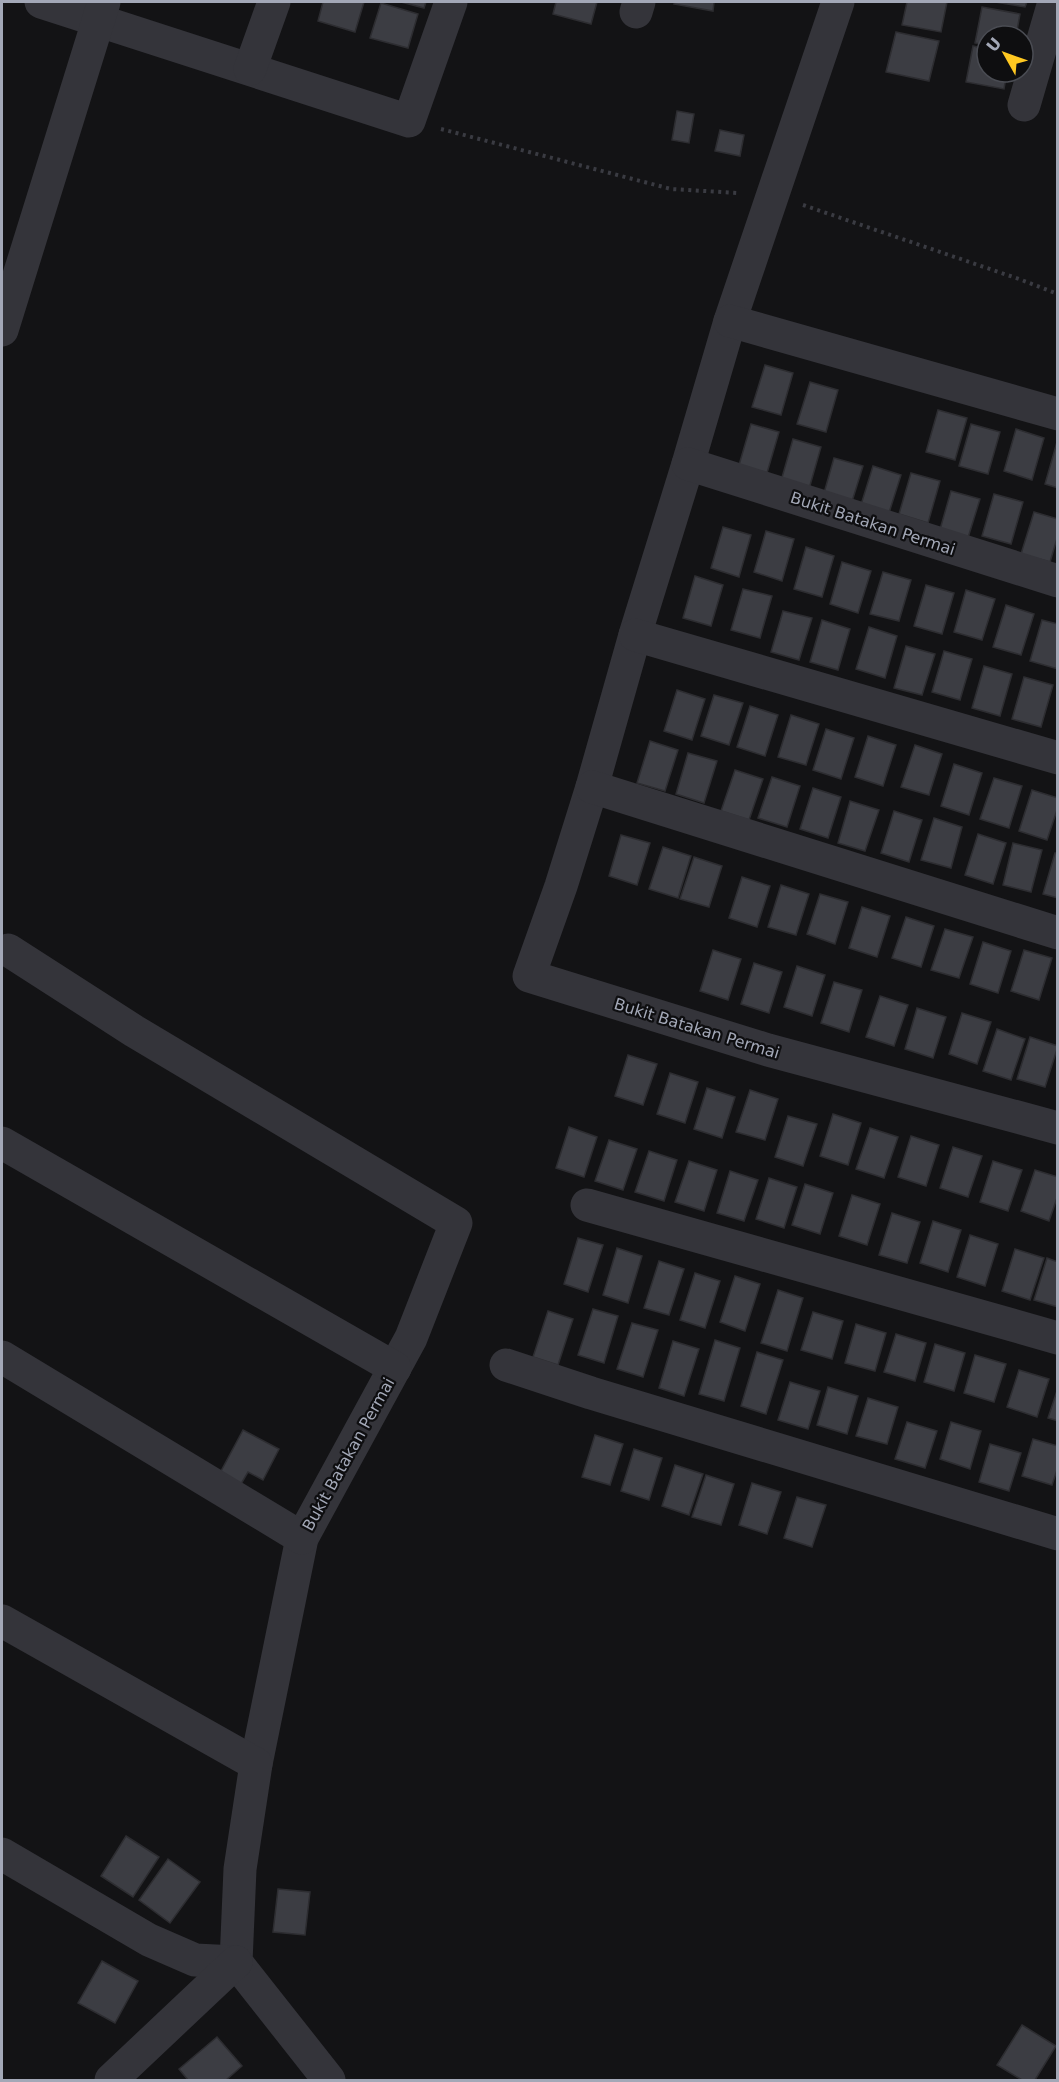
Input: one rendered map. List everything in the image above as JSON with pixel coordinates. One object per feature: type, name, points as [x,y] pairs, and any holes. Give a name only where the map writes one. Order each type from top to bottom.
[{"type":"street","points":[[41,2],[100,10],[250,69],[409,121],[451,2]]},
{"type":"street","points":[[250,69],[274,2]]},
{"type":"street","name":"Bukit Batakan Permai","points":[[838,2],[729,321],[688,464],[635,634],[592,787],[561,886],[529,976],[768,1050],[1058,1128]]},
{"type":"street","points":[[1024,105],[1054,2]]},
{"type":"street","points":[[2,330],[100,10]]},
{"type":"street","points":[[729,321],[1058,414]]},
{"type":"street","name":"Bukit Batakan Permai","points":[[688,464],[1058,580]]},
{"type":"street","points":[[635,634],[1058,758]]},
{"type":"street","points":[[592,787],[1058,933]]},
{"type":"street","name":"Bukit Batakan Permai","points":[[8,950],[134,1031],[456,1223],[411,1338],[302,1538],[255,1764],[240,1869],[236,1962]]},
{"type":"street","points":[[2,1143],[395,1368]]},
{"type":"street","points":[[588,1205],[1058,1338]]},
{"type":"street","points":[[2,1357],[302,1538]]},
{"type":"street","points":[[506,1365],[602,1397],[1058,1534]]},
{"type":"street","points":[[2,1621],[255,1764]]},
{"type":"street","points":[[2,1854],[149,1940],[195,1960],[236,1962],[329,2080]]},
{"type":"street","points":[[111,2080],[236,1962]]},
{"type":"path","points":[[409,121],[671,189],[771,194],[1058,294]]},
{"type":"building","points":[[323,2],[364,2],[355,32],[318,21]]},
{"type":"building","points":[[401,2],[426,2],[424,8]]},
{"type":"building","points":[[556,2],[597,2],[591,24],[553,14]]},
{"type":"building","points":[[675,2],[714,2],[713,11],[674,4]]},
{"type":"building","points":[[907,2],[947,2],[941,32],[902,25]]},
{"type":"building","points":[[995,2],[1027,2],[1025,7]]},
{"type":"building","points":[[381,3],[418,14],[408,48],[370,38]]},
{"type":"building","points":[[982,7],[1020,14],[1018,24],[979,24]]},
{"type":"building","points":[[896,32],[939,41],[929,81],[886,72]]},
{"type":"building","points":[[973,46],[975,46],[975,84],[966,82]]},
{"type":"building","points":[[977,84],[1005,84],[1004,89]]},
{"type":"building","points":[[677,111],[694,114],[689,143],[672,140]]},
{"type":"building","points":[[720,130],[744,135],[740,156],[715,151]]},
{"type":"building","points":[[765,365],[793,373],[781,415],[752,407]]},
{"type":"building","points":[[810,382],[838,390],[826,432],[797,424]]},
{"type":"building","points":[[938,410],[967,418],[955,460],[926,452]]},
{"type":"building","points":[[751,424],[779,432],[767,473],[739,465]]},
{"type":"building","points":[[971,424],[1000,432],[988,474],[959,466]]},
{"type":"building","points":[[1016,429],[1044,438],[1032,480],[1004,471]]},
{"type":"building","points":[[793,439],[821,447],[809,489],[781,481]]},
{"type":"building","points":[[1058,442],[1058,488],[1045,484]]},
{"type":"building","points":[[834,458],[863,466],[850,508],[822,500]]},
{"type":"building","points":[[873,466],[901,475],[888,516],[860,508]]},
{"type":"building","points":[[911,473],[940,481],[928,523],[899,514]]},
{"type":"building","points":[[951,491],[980,499],[967,541],[939,533]]},
{"type":"building","points":[[994,494],[1023,502],[1011,544],[982,536]]},
{"type":"building","points":[[1034,512],[1058,519],[1058,535],[1050,562],[1021,554]]},
{"type":"building","points":[[723,527],[751,535],[739,577],[711,568]]},
{"type":"building","points":[[766,531],[794,539],[782,581],[754,572]]},
{"type":"building","points":[[806,547],[834,556],[822,597],[794,589]]},
{"type":"building","points":[[842,562],[871,571],[858,613],[830,604]]},
{"type":"building","points":[[883,572],[911,580],[899,621],[870,614]]},
{"type":"building","points":[[695,576],[723,585],[711,626],[683,618]]},
{"type":"building","points":[[926,585],[954,593],[942,634],[914,626]]},
{"type":"building","points":[[743,589],[772,596],[760,638],[731,630]]},
{"type":"building","points":[[966,590],[995,599],[982,640],[954,632]]},
{"type":"building","points":[[1006,605],[1034,614],[1021,655],[993,647]]},
{"type":"building","points":[[783,611],[812,618],[799,660],[771,652]]},
{"type":"building","points":[[822,620],[850,629],[838,670],[810,662]]},
{"type":"building","points":[[1042,620],[1058,624],[1058,669],[1030,661]]},
{"type":"building","points":[[869,627],[897,636],[885,678],[856,669]]},
{"type":"building","points":[[906,646],[935,654],[922,695],[894,688]]},
{"type":"building","points":[[944,651],[972,659],[960,700],[932,692]]},
{"type":"building","points":[[984,666],[1012,674],[1000,716],[972,708]]},
{"type":"building","points":[[1024,677],[1053,685],[1041,727],[1012,719]]},
{"type":"building","points":[[677,690],[705,699],[692,740],[664,731]]},
{"type":"building","points":[[714,695],[743,703],[729,745],[701,736]]},
{"type":"building","points":[[750,706],[778,715],[765,756],[737,747]]},
{"type":"building","points":[[791,715],[819,724],[806,765],[778,757]]},
{"type":"building","points":[[826,729],[854,738],[841,779],[813,770]]},
{"type":"building","points":[[868,736],[896,745],[883,786],[855,777]]},
{"type":"building","points":[[650,741],[678,750],[665,791],[637,783]]},
{"type":"building","points":[[915,745],[942,754],[929,795],[901,787]]},
{"type":"building","points":[[688,753],[717,761],[704,803],[676,794]]},
{"type":"building","points":[[954,764],[982,773],[969,815],[941,806]]},
{"type":"building","points":[[735,770],[763,779],[749,820],[721,811]]},
{"type":"building","points":[[772,777],[800,786],[787,827],[758,818]]},
{"type":"building","points":[[994,778],[1022,786],[1009,828],[980,819]]},
{"type":"building","points":[[813,788],[841,797],[828,838],[800,829]]},
{"type":"building","points":[[1032,790],[1058,798],[1058,807],[1047,840],[1019,831]]},
{"type":"building","points":[[850,801],[879,810],[865,851],[838,843]]},
{"type":"building","points":[[894,811],[922,820],[909,862],[881,853]]},
{"type":"building","points":[[934,818],[962,827],[951,868],[921,860]]},
{"type":"building","points":[[978,834],[1006,843],[993,884],[965,875]]},
{"type":"building","points":[[621,835],[650,843],[637,885],[609,876]]},
{"type":"building","points":[[1013,843],[1042,850],[1031,892],[1003,885]]},
{"type":"building","points":[[663,847],[691,856],[678,898],[649,889]]},
{"type":"building","points":[[1055,853],[1058,853],[1058,898],[1043,894]]},
{"type":"building","points":[[694,857],[722,866],[709,907],[680,899]]},
{"type":"building","points":[[742,877],[770,886],[757,927],[729,918]]},
{"type":"building","points":[[781,885],[809,894],[796,935],[768,927]]},
{"type":"building","points":[[820,894],[848,902],[835,944],[807,934]]},
{"type":"building","points":[[862,907],[890,916],[877,957],[849,948]]},
{"type":"building","points":[[906,917],[934,926],[921,967],[892,958]]},
{"type":"building","points":[[945,929],[973,937],[959,978],[931,970]]},
{"type":"building","points":[[983,942],[1011,951],[998,993],[970,984]]},
{"type":"building","points":[[713,950],[741,959],[728,1000],[700,991]]},
{"type":"building","points":[[1024,950],[1052,958],[1039,1000],[1011,991]]},
{"type":"building","points":[[754,963],[782,972],[769,1013],[741,1004]]},
{"type":"building","points":[[797,966],[825,975],[812,1016],[784,1007]]},
{"type":"building","points":[[834,982],[862,990],[849,1032],[821,1023]]},
{"type":"building","points":[[880,996],[908,1005],[894,1046],[866,1037]]},
{"type":"building","points":[[917,1008],[946,1017],[933,1058],[905,1049]]},
{"type":"building","points":[[962,1013],[991,1022],[977,1064],[949,1054]]},
{"type":"building","points":[[997,1029],[1025,1039],[1011,1080],[983,1071]]},
{"type":"building","points":[[1030,1037],[1058,1046],[1045,1087],[1017,1079]]},
{"type":"building","points":[[628,1055],[657,1064],[643,1105],[615,1096]]},
{"type":"building","points":[[670,1073],[698,1082],[685,1123],[657,1114]]},
{"type":"building","points":[[707,1088],[735,1097],[722,1138],[694,1129]]},
{"type":"building","points":[[750,1090],[778,1099],[765,1140],[736,1132]]},
{"type":"building","points":[[833,1114],[861,1123],[848,1165],[820,1156]]},
{"type":"building","points":[[788,1116],[817,1124],[803,1166],[775,1157]]},
{"type":"building","points":[[569,1127],[597,1137],[584,1177],[556,1168]]},
{"type":"building","points":[[870,1128],[898,1137],[884,1178],[856,1169]]},
{"type":"building","points":[[911,1136],[939,1145],[926,1186],[898,1177]]},
{"type":"building","points":[[609,1140],[637,1149],[623,1190],[595,1181]]},
{"type":"building","points":[[953,1147],[982,1156],[968,1197],[940,1188]]},
{"type":"building","points":[[649,1151],[677,1160],[664,1201],[635,1192]]},
{"type":"building","points":[[689,1161],[717,1170],[704,1211],[675,1202]]},
{"type":"building","points":[[993,1161],[1022,1170],[1008,1211],[980,1202]]},
{"type":"building","points":[[1035,1170],[1058,1177],[1058,1195],[1049,1221],[1021,1211]]},
{"type":"building","points":[[730,1171],[758,1180],[744,1221],[717,1213]]},
{"type":"building","points":[[769,1178],[797,1187],[784,1228],[756,1219]]},
{"type":"building","points":[[805,1184],[833,1193],[820,1234],[792,1225]]},
{"type":"building","points":[[852,1195],[880,1204],[867,1245],[839,1236]]},
{"type":"building","points":[[892,1213],[920,1222],[907,1263],[879,1255]]},
{"type":"building","points":[[933,1221],[961,1230],[948,1272],[920,1263]]},
{"type":"building","points":[[970,1235],[998,1244],[985,1286],[957,1277]]},
{"type":"building","points":[[578,1238],[603,1245],[588,1292],[564,1284]]},
{"type":"building","points":[[617,1248],[642,1256],[628,1303],[603,1295]]},
{"type":"building","points":[[1015,1249],[1044,1258],[1030,1300],[1002,1291]]},
{"type":"building","points":[[1047,1258],[1058,1262],[1058,1307],[1034,1300]]},
{"type":"building","points":[[659,1261],[684,1269],[669,1315],[644,1308]]},
{"type":"building","points":[[695,1273],[720,1281],[705,1328],[680,1320]]},
{"type":"building","points":[[735,1276],[760,1284],[745,1331],[720,1322]]},
{"type":"building","points":[[778,1290],[803,1298],[787,1351],[761,1343]]},
{"type":"building","points":[[593,1309],[618,1316],[604,1363],[578,1355]]},
{"type":"building","points":[[548,1311],[573,1319],[558,1365],[533,1357]]},
{"type":"building","points":[[813,1312],[843,1321],[832,1359],[801,1350]]},
{"type":"building","points":[[632,1323],[658,1330],[643,1377],[617,1369]]},
{"type":"building","points":[[856,1324],[886,1333],[875,1371],[845,1363]]},
{"type":"building","points":[[896,1334],[926,1343],[915,1381],[884,1372]]},
{"type":"building","points":[[715,1340],[740,1348],[724,1401],[699,1394]]},
{"type":"building","points":[[673,1341],[699,1349],[684,1396],[659,1388]]},
{"type":"building","points":[[935,1344],[965,1353],[954,1391],[924,1382]]},
{"type":"building","points":[[757,1352],[783,1360],[766,1414],[741,1406]]},
{"type":"building","points":[[975,1355],[1006,1364],[994,1402],[964,1393]]},
{"type":"building","points":[[1019,1370],[1049,1379],[1037,1417],[1007,1407]]},
{"type":"building","points":[[790,1382],[820,1391],[808,1429],[778,1420]]},
{"type":"building","points":[[828,1387],[858,1396],[847,1434],[817,1425]]},
{"type":"building","points":[[1058,1388],[1058,1421],[1048,1418]]},
{"type":"building","points":[[868,1398],[898,1407],[887,1444],[856,1436]]},
{"type":"building","points":[[907,1422],[937,1431],[925,1468],[895,1459]]},
{"type":"building","points":[[951,1422],[981,1431],[970,1469],[940,1459]]},
{"type":"building","points":[[243,1430],[279,1449],[263,1480],[248,1472],[241,1484],[220,1473]]},
{"type":"building","points":[[595,1435],[623,1444],[610,1485],[582,1477]]},
{"type":"building","points":[[1033,1439],[1058,1446],[1058,1467],[1052,1485],[1022,1476]]},
{"type":"building","points":[[990,1444],[1021,1453],[1009,1491],[979,1482]]},
{"type":"building","points":[[634,1449],[662,1458],[649,1500],[621,1491]]},
{"type":"building","points":[[675,1465],[703,1474],[689,1515],[662,1506]]},
{"type":"building","points":[[706,1475],[734,1484],[721,1525],[692,1517]]},
{"type":"building","points":[[752,1483],[781,1492],[767,1534],[739,1525]]},
{"type":"building","points":[[797,1497],[826,1505],[812,1547],[784,1538]]},
{"type":"building","points":[[126,1836],[159,1857],[133,1897],[101,1876]]},
{"type":"building","points":[[168,1859],[200,1882],[170,1923],[139,1900]]},
{"type":"building","points":[[278,1889],[310,1892],[305,1935],[273,1932]]},
{"type":"building","points":[[102,1961],[138,1981],[115,2023],[78,2003]]},
{"type":"building","points":[[1022,2025],[1056,2046],[1035,2080],[1022,2080],[997,2065]]},
{"type":"building","points":[[217,2037],[242,2066],[226,2080],[188,2080],[179,2069]]}]
